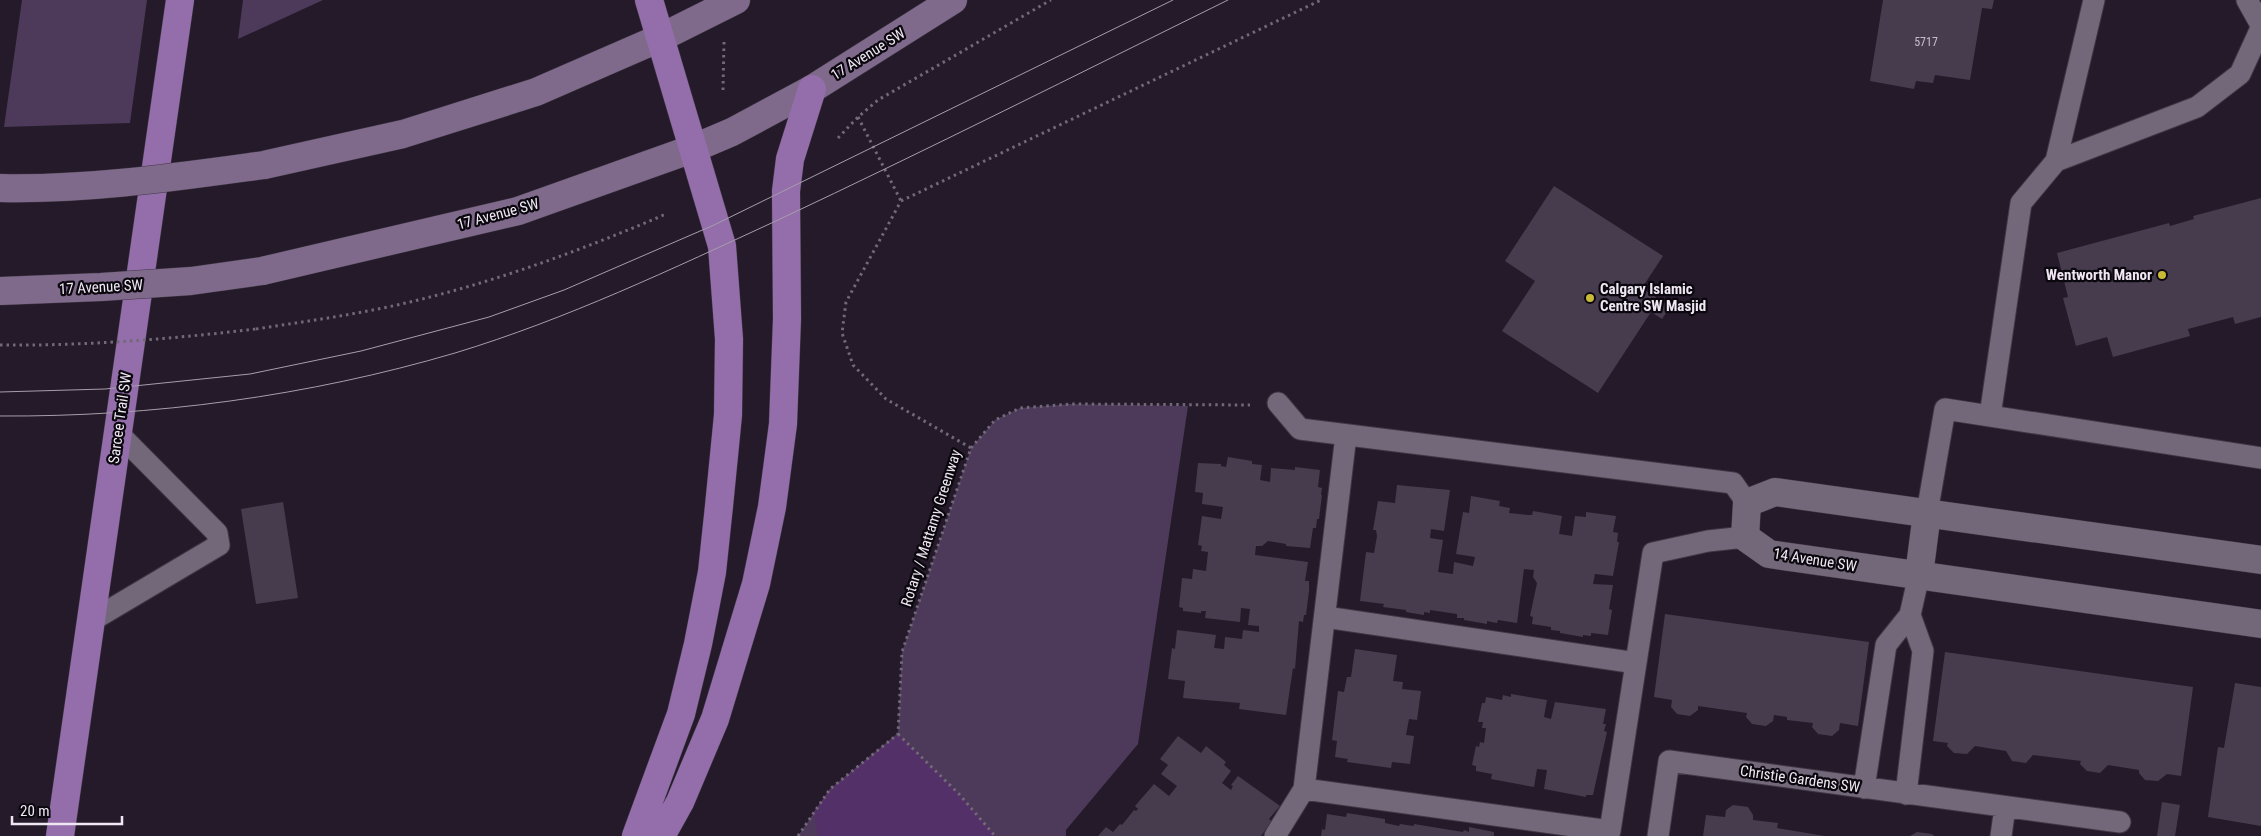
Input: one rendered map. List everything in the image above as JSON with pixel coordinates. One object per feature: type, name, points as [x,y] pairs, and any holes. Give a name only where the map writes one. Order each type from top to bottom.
[{"type":"highway","name":"Sarcee Trail SW","points":[[60,836],[180,0]]},
{"type":"highway","points":[[636,836],[681,714],[698,644],[712,572],[728,415],[729,339],[722,246],[649,0]]},
{"type":"highway","points":[[661,836],[680,802],[715,719],[756,584],[772,507],[783,424],[787,319],[786,191],[790,160],[812,89]]},
{"type":"main road","points":[[0,188],[49,189],[137,183],[264,166],[403,134],[536,92],[660,38],[736,0]]},
{"type":"main road","name":"17 Avenue SW","points":[[0,291],[151,284],[262,271],[518,211],[692,149],[732,132],[812,89],[954,0]]},
{"type":"street","points":[[1745,537],[1747,503],[1775,492],[2261,560]]},
{"type":"street","points":[[1918,575],[1926,513]]},
{"type":"street","name":"14 Avenue SW","points":[[1745,537],[1769,554],[2261,624]]},
{"type":"lane","points":[[1990,416],[2021,203],[2056,161],[2094,0]]},
{"type":"lane","points":[[2056,161],[2197,107],[2240,74],[2261,27],[2248,0]]},
{"type":"lane","points":[[1278,403],[1300,429],[1733,483],[1747,503]]},
{"type":"lane","points":[[1926,513],[1945,409],[2261,458]]},
{"type":"lane","points":[[91,621],[218,545],[217,533],[118,433]]},
{"type":"lane","points":[[1275,836],[1304,789],[1346,435]]},
{"type":"lane","points":[[1304,789],[1610,831],[1653,553],[1745,537]]},
{"type":"lane","points":[[1864,788],[1886,645],[1910,615],[1918,575]]},
{"type":"lane","points":[[1906,794],[1923,651],[1910,615]]},
{"type":"lane","points":[[1325,618],[1636,663]]},
{"type":"lane","name":"Christie Gardens SW","points":[[1658,836],[1669,761],[2120,822]]},
{"type":"lane","points":[[2001,836],[2005,807]]},
{"type":"path","points":[[838,138],[878,100],[1051,0]]},
{"type":"path","points":[[858,117],[901,201],[1322,0]]},
{"type":"path","points":[[723,90],[724,39]]},
{"type":"path","name":"Rotary / Mattamy Greenway","points":[[898,734],[902,652],[971,448],[886,399],[853,365],[842,334],[846,302],[901,201]]},
{"type":"path","points":[[0,345],[70,346],[163,340],[256,329],[381,308],[475,285],[540,265],[666,214]]},
{"type":"path","points":[[971,448],[995,420],[1020,408],[1071,404],[1241,406],[1278,403]]},
{"type":"path","points":[[798,836],[830,789],[898,734],[959,794],[995,836]]},
{"type":"shaded area","points":[[22,0],[147,0],[130,123],[4,127]]},
{"type":"shaded area","points":[[243,0],[323,0],[238,39]]},
{"type":"shaded area","points":[[1071,404],[1188,406],[1138,744],[1066,830],[1066,836],[798,836],[830,789],[898,733],[902,652],[971,448],[995,420],[1020,408]]},
{"type":"shaded area","points":[[898,734],[959,794],[995,836],[818,836],[813,813],[830,789]]},
{"type":"building","points":[[1883,0],[1994,0],[1992,9],[1982,8],[1970,80],[1935,75],[1933,83],[1916,81],[1914,89],[1870,81]]},
{"type":"building","name":"Calgary Islamic Centre SW Masjid","points":[[1554,186],[1663,256],[1642,288],[1670,307],[1662,319],[1651,312],[1598,393],[1502,331],[1535,281],[1505,261]]},
{"type":"building","name":"Wentworth Manor","points":[[2261,198],[2261,317],[2235,324],[2233,317],[2188,329],[2190,336],[2113,357],[2107,337],[2076,346],[2063,298],[2068,297],[2057,253],[2169,223],[2170,226],[2194,219],[2193,216]]},
{"type":"building","points":[[1228,457],[1252,461],[1252,464],[1262,465],[1260,480],[1270,482],[1271,468],[1295,470],[1295,467],[1320,470],[1318,487],[1322,488],[1322,495],[1319,519],[1317,519],[1316,528],[1313,528],[1310,548],[1286,546],[1286,544],[1268,541],[1262,546],[1256,546],[1255,555],[1308,562],[1305,581],[1309,581],[1306,615],[1304,615],[1303,622],[1299,621],[1295,669],[1293,668],[1286,715],[1239,709],[1240,703],[1183,698],[1185,681],[1168,679],[1172,648],[1175,649],[1177,630],[1216,635],[1214,648],[1224,649],[1225,637],[1242,639],[1243,630],[1259,632],[1259,626],[1248,625],[1250,609],[1241,608],[1240,622],[1205,618],[1206,611],[1201,611],[1201,613],[1183,611],[1183,608],[1179,607],[1182,578],[1192,579],[1193,569],[1206,571],[1208,552],[1201,551],[1202,546],[1198,545],[1202,516],[1221,519],[1223,507],[1202,504],[1203,493],[1195,492],[1198,463],[1221,464],[1221,466],[1226,467]]},
{"type":"building","points":[[1397,485],[1450,490],[1444,531],[1431,529],[1430,538],[1443,540],[1438,572],[1453,574],[1454,562],[1473,566],[1475,557],[1456,554],[1463,512],[1469,513],[1471,496],[1500,501],[1499,506],[1510,508],[1509,513],[1532,515],[1533,511],[1562,516],[1559,534],[1572,536],[1575,516],[1586,517],[1586,512],[1616,516],[1613,532],[1618,533],[1617,542],[1619,542],[1613,576],[1595,574],[1593,584],[1613,585],[1609,609],[1612,610],[1608,635],[1591,633],[1591,636],[1583,635],[1583,637],[1560,633],[1560,631],[1551,630],[1551,627],[1532,624],[1533,617],[1530,616],[1537,583],[1533,577],[1534,570],[1524,569],[1517,623],[1498,620],[1497,623],[1487,621],[1487,624],[1457,618],[1457,614],[1430,610],[1430,613],[1424,612],[1424,615],[1383,607],[1384,604],[1360,601],[1366,552],[1374,553],[1377,536],[1376,530],[1373,530],[1378,501],[1395,503]]},
{"type":"building","points":[[283,502],[298,598],[256,604],[241,509]]},
{"type":"building","points":[[1665,614],[1869,642],[1858,726],[1840,723],[1839,730],[1832,736],[1818,734],[1812,727],[1813,723],[1787,720],[1787,717],[1774,715],[1773,721],[1766,726],[1752,724],[1746,717],[1747,713],[1698,706],[1698,710],[1690,716],[1677,714],[1671,707],[1672,700],[1654,697]]},
{"type":"building","points":[[1355,649],[1397,655],[1393,681],[1403,682],[1402,689],[1421,691],[1417,720],[1409,719],[1406,735],[1414,736],[1410,764],[1392,762],[1391,768],[1347,762],[1348,759],[1335,757],[1337,741],[1332,740],[1338,691],[1344,692],[1347,677],[1351,677]]},
{"type":"building","points":[[1945,652],[2193,687],[2181,776],[2167,774],[2158,781],[2145,780],[2139,773],[2139,770],[2108,765],[2100,773],[2087,771],[2080,764],[2081,761],[2033,755],[2026,763],[2012,761],[2006,751],[1975,746],[1967,754],[1954,753],[1947,746],[1948,743],[1933,741]]},
{"type":"building","points":[[2235,683],[2261,687],[2261,826],[2208,817],[2218,747],[2224,748]]},
{"type":"building","points":[[1511,694],[1547,700],[1544,717],[1551,719],[1555,702],[1606,709],[1603,724],[1606,724],[1604,731],[1607,732],[1593,795],[1586,795],[1586,797],[1544,789],[1547,770],[1537,769],[1534,787],[1491,779],[1492,774],[1476,771],[1476,766],[1472,765],[1476,746],[1479,747],[1480,742],[1484,743],[1486,728],[1482,728],[1483,722],[1478,722],[1482,703],[1485,703],[1486,697],[1502,700],[1503,695],[1511,697]]},
{"type":"building","points":[[1178,736],[1201,753],[1206,746],[1226,762],[1224,765],[1231,771],[1222,783],[1231,790],[1233,786],[1231,785],[1238,776],[1280,806],[1269,819],[1272,821],[1261,836],[1098,836],[1106,827],[1113,832],[1120,824],[1122,825],[1134,810],[1138,809],[1135,806],[1154,784],[1169,796],[1177,786],[1161,774],[1168,765],[1160,759]]},
{"type":"building","points":[[2162,802],[2180,805],[2175,836],[2157,836]]},
{"type":"building","points":[[1733,805],[1748,807],[1753,815],[1753,820],[1778,823],[1777,828],[1825,836],[1703,836],[1706,815],[1725,817],[1726,810]]},
{"type":"building","points":[[1347,813],[1385,819],[1385,823],[1399,826],[1400,824],[1414,826],[1414,824],[1463,832],[1464,830],[1469,832],[1469,827],[1494,832],[1494,836],[1321,836],[1322,829],[1325,830],[1327,814],[1346,817]]},
{"type":"building","points":[[1917,832],[1932,834],[1934,836],[1910,836]]},
{"type":"tram line","points":[[0,392],[105,389],[250,374],[361,351],[489,317],[564,290],[714,225],[1173,0]]},
{"type":"tram line","points":[[0,416],[115,413],[230,401],[344,381],[400,368],[497,340],[578,309],[699,257],[947,139],[1228,0]]},
{"type":"place","name":"Wentworth Manor","points":[[2162,275]]},
{"type":"place","name":"Calgary Islamic Centre SW Masjid","points":[[1590,298]]}]
